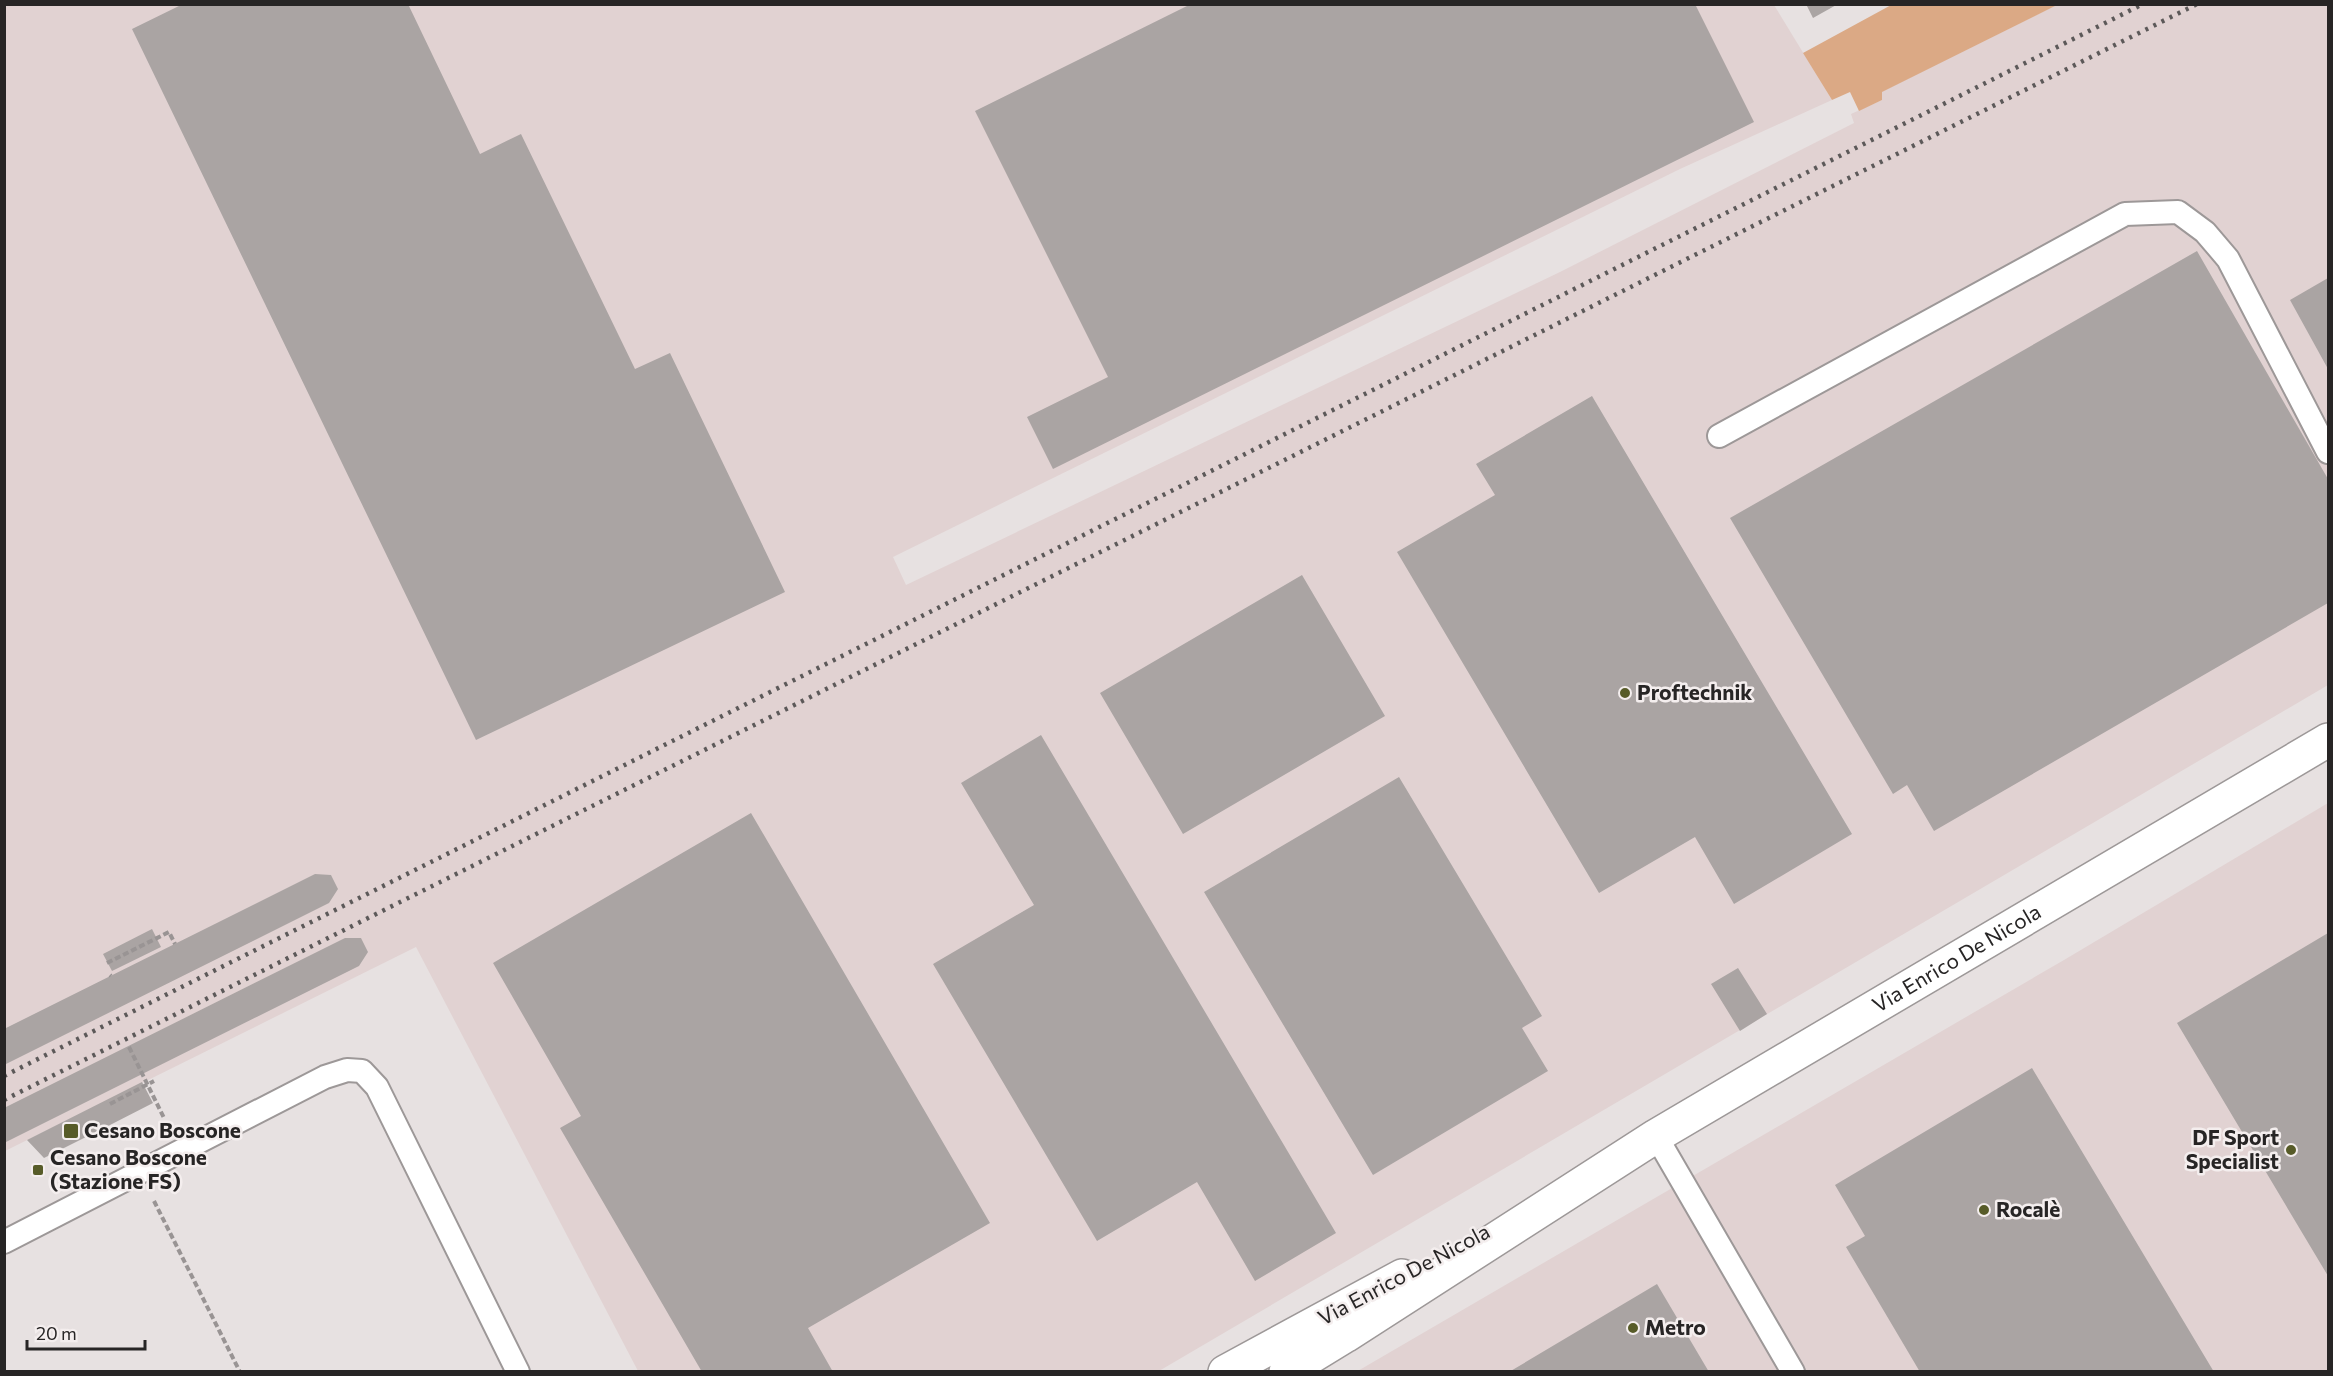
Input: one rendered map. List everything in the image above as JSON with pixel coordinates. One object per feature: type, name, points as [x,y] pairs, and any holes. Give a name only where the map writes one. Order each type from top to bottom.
[{"type":"street","name":"Via Enrico De Nicola","points":[[1286,1371],[1355,1330],[1584,1180],[1656,1136],[2328,740]]},
{"type":"street","name":"Via Enrico De Nicola","points":[[1225,1371],[1584,1180]]},
{"type":"lane","points":[[1719,436],[2125,214],[2178,212],[2205,232],[2228,259],[2328,452]]},
{"type":"lane","points":[[4,1242],[325,1077],[347,1070],[362,1071],[377,1087],[518,1371]]},
{"type":"lane","points":[[1656,1136],[1793,1371]]},
{"type":"path","points":[[107,963],[169,932],[175,944]]},
{"type":"path","points":[[129,1047],[164,1118]]},
{"type":"path","points":[[110,1104],[154,1081]]},
{"type":"path","points":[[140,1173],[240,1371]]},
{"type":"shaded area","points":[[1893,4],[2057,5],[1882,92],[1882,100],[1859,111],[1850,92],[1832,100],[1803,53]]},
{"type":"shaded area","points":[[5,5],[1774,5],[1832,100],[1680,169],[893,557],[906,585],[1560,272],[1854,123],[1851,114],[1882,100],[1881,92],[2057,5],[2328,5],[2328,685],[1159,1371],[638,1371],[416,947],[5,1151]]},
{"type":"shaded area","points":[[2328,803],[2328,1371],[1356,1372],[2064,960]]},
{"type":"building","points":[[183,4],[408,4],[480,154],[521,134],[635,369],[670,353],[785,592],[476,740],[132,29]]},
{"type":"building","points":[[1191,4],[1695,4],[1754,122],[1053,469],[1027,417],[1108,377],[975,111]]},
{"type":"building","points":[[1806,4],[1838,4],[1813,18]]},
{"type":"building","points":[[2197,251],[2328,479],[2328,603],[1934,831],[1907,785],[1893,794],[1730,518]]},
{"type":"building","points":[[2328,278],[2328,369],[2290,300]]},
{"type":"building","name":"Proftechnik","points":[[1592,396],[1852,834],[1734,904],[1695,837],[1599,893],[1397,552],[1495,495],[1476,464]]},
{"type":"building","points":[[1302,575],[1385,716],[1183,834],[1100,693]]},
{"type":"building","points":[[1041,735],[1336,1233],[1255,1281],[1197,1182],[1097,1241],[933,964],[1034,905],[961,783]]},
{"type":"building","points":[[1399,777],[1542,1016],[1522,1028],[1548,1071],[1373,1175],[1204,892]]},
{"type":"building","points":[[751,813],[990,1223],[808,1328],[833,1372],[702,1372],[560,1128],[581,1116],[493,963]]},
{"type":"building","points":[[315,874],[331,875],[338,889],[329,903],[4,1065],[4,1029]]},
{"type":"building","points":[[152,929],[161,947],[112,971],[103,954]]},
{"type":"building","name":"DF Sport Specialist","points":[[2328,933],[2328,1276],[2177,1023]]},
{"type":"building","points":[[345,938],[361,938],[368,952],[359,966],[4,1143],[4,1108]]},
{"type":"building","points":[[1738,968],[1767,1014],[1740,1031],[1711,984]]},
{"type":"building","name":"Rocalè","points":[[2032,1068],[2214,1372],[1920,1372],[1846,1247],[1865,1236],[1835,1185]]},
{"type":"building","points":[[142,1082],[153,1103],[110,1125],[44,1158],[27,1140]]},
{"type":"building","name":"Metro","points":[[1657,1284],[1709,1372],[1509,1372]]},
{"type":"railway","points":[[4,1076],[2143,4]]},
{"type":"railway","points":[[4,1100],[2197,4]]},
{"type":"place","name":"Proftechnik","points":[[1625,693]]},
{"type":"place","name":"Cesano Boscone","points":[[71,1131]]},
{"type":"place","name":"DF Sport Specialist","points":[[2291,1150]]},
{"type":"place","name":"Cesano Boscone (Stazione FS)","points":[[38,1170]]},
{"type":"place","name":"Rocalè","points":[[1984,1210]]},
{"type":"place","name":"Metro","points":[[1633,1328]]}]
